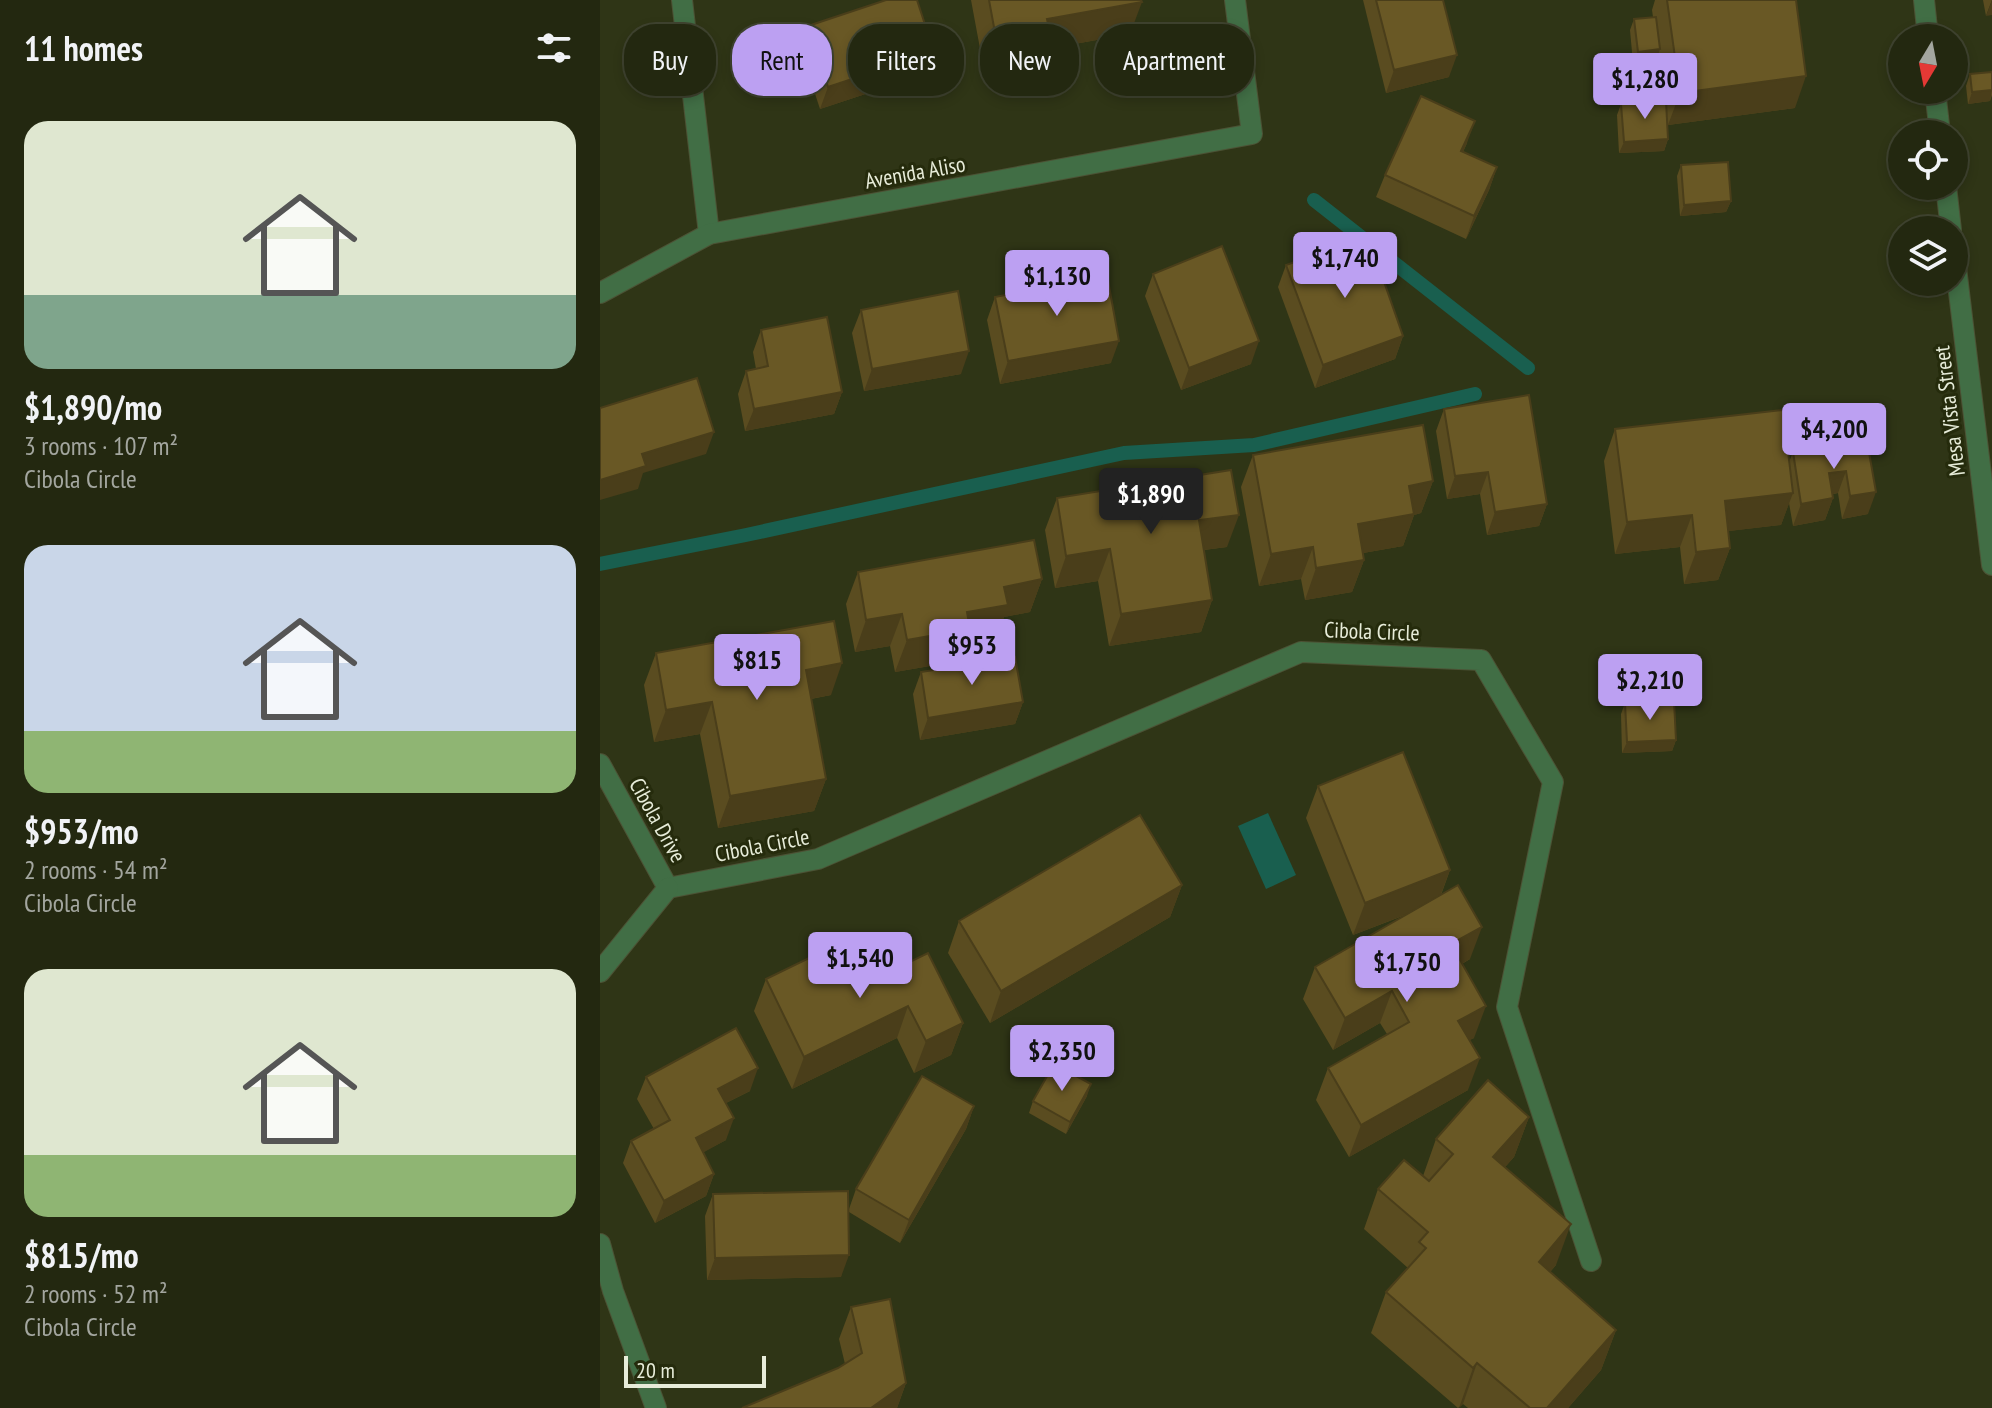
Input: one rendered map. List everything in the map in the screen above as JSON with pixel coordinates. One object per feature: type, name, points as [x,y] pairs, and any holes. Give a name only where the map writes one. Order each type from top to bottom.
[{"type":"street","points":[[682,0],[709,234]]},
{"type":"street","name":"Avenida Aliso","points":[[600,293],[709,234],[1252,134],[1235,0]]},
{"type":"street","points":[[1924,0],[1927,24]]},
{"type":"street","name":"Mesa Vista Street","points":[[1959,296],[1992,565]]},
{"type":"street","name":"Cibola Circle","points":[[668,888],[818,859],[1301,652],[1481,660],[1553,782],[1507,1007],[1591,1261]]},
{"type":"street","name":"Cibola Drive","points":[[600,764],[668,888],[600,972]]},
{"type":"street","points":[[600,1244],[613,1291],[656,1408]]},
{"type":"water","points":[[1268,813],[1296,875],[1266,889],[1238,826]]},
{"type":"building","points":[[886,0],[917,0],[925,24],[848,24],[848,80],[832,86],[832,24],[814,24]]},
{"type":"building","points":[[989,0],[1142,2],[1047,19],[1048,24],[993,24]]},
{"type":"building","points":[[1376,0],[1443,0],[1457,55],[1394,70]]},
{"type":"building","points":[[1667,0],[1796,0],[1806,76],[1680,93]]},
{"type":"building","points":[[1656,17],[1660,49],[1638,52],[1634,19]]},
{"type":"building","points":[[1992,72],[1992,90],[1972,92],[1970,74]]},
{"type":"building","points":[[1421,96],[1475,121],[1461,151],[1497,167],[1474,216],[1385,175]]},
{"type":"building","points":[[1666,101],[1668,139],[1624,142],[1621,104]]},
{"type":"building","points":[[1728,162],[1731,201],[1684,205],[1681,165]]},
{"type":"building","points":[[1368,236],[1403,336],[1323,365],[1286,265]]},
{"type":"building","points":[[1222,246],[1259,341],[1189,368],[1153,274]]},
{"type":"building","points":[[1107,275],[1119,341],[1008,361],[995,297]]},
{"type":"building","points":[[958,291],[969,351],[872,369],[861,310]]},
{"type":"building","points":[[827,317],[842,392],[754,409],[746,371],[768,366],[761,330]]},
{"type":"building","points":[[697,378],[714,432],[642,454],[646,466],[600,480],[600,408]]},
{"type":"building","points":[[1529,395],[1547,504],[1495,512],[1488,472],[1455,476],[1444,409]]},
{"type":"building","points":[[1783,410],[1793,493],[1725,501],[1730,548],[1696,552],[1692,515],[1627,522],[1615,429]]},
{"type":"building","points":[[1423,425],[1433,481],[1409,486],[1414,514],[1358,524],[1364,560],[1316,568],[1313,547],[1271,554],[1253,455]]},
{"type":"building","points":[[1867,441],[1876,492],[1850,496],[1846,471],[1829,473],[1833,498],[1801,504],[1793,452]]},
{"type":"building","points":[[1231,470],[1239,515],[1199,520],[1212,600],[1121,614],[1110,549],[1066,556],[1057,498]]},
{"type":"building","points":[[1034,540],[1042,579],[1004,587],[1008,605],[967,612],[970,629],[907,640],[902,614],[866,620],[858,572]]},
{"type":"building","points":[[834,621],[842,663],[806,670],[826,779],[730,796],[712,702],[666,710],[656,653]]},
{"type":"building","points":[[1015,657],[1023,702],[928,718],[921,672]]},
{"type":"building","points":[[1674,701],[1676,740],[1627,742],[1625,703]]},
{"type":"building","points":[[1403,752],[1450,870],[1365,903],[1318,786]]},
{"type":"building","points":[[1140,815],[1182,885],[1001,991],[959,921]]},
{"type":"building","points":[[1458,885],[1482,927],[1451,944],[1486,1006],[1458,1021],[1480,1058],[1361,1125],[1328,1068],[1409,1022],[1392,991],[1345,1018],[1315,967]]},
{"type":"building","points":[[928,953],[963,1023],[926,1041],[908,1006],[804,1057],[766,979],[809,958],[820,981],[870,956],[879,977]]},
{"type":"building","points":[[736,1028],[758,1068],[718,1089],[734,1118],[696,1138],[714,1174],[664,1201],[631,1141],[670,1120],[646,1077]]},
{"type":"building","points":[[1054,1064],[1091,1084],[1070,1122],[1033,1101]]},
{"type":"building","points":[[922,1076],[974,1106],[909,1220],[856,1189]]},
{"type":"building","points":[[1488,1080],[1529,1117],[1493,1157],[1571,1224],[1539,1262],[1616,1330],[1547,1408],[1530,1408],[1477,1363],[1473,1368],[1386,1292],[1426,1248],[1419,1242],[1428,1232],[1378,1189],[1404,1160],[1429,1181],[1453,1154],[1436,1139]]},
{"type":"building","points":[[848,1191],[849,1255],[715,1258],[713,1194]]},
{"type":"building","points":[[890,1299],[906,1383],[871,1408],[742,1408],[838,1368],[862,1353],[851,1307]]},
{"type":"waterway","points":[[1314,200],[1528,368]]},
{"type":"waterway","points":[[600,564],[1124,453],[1254,445],[1475,394]]}]
